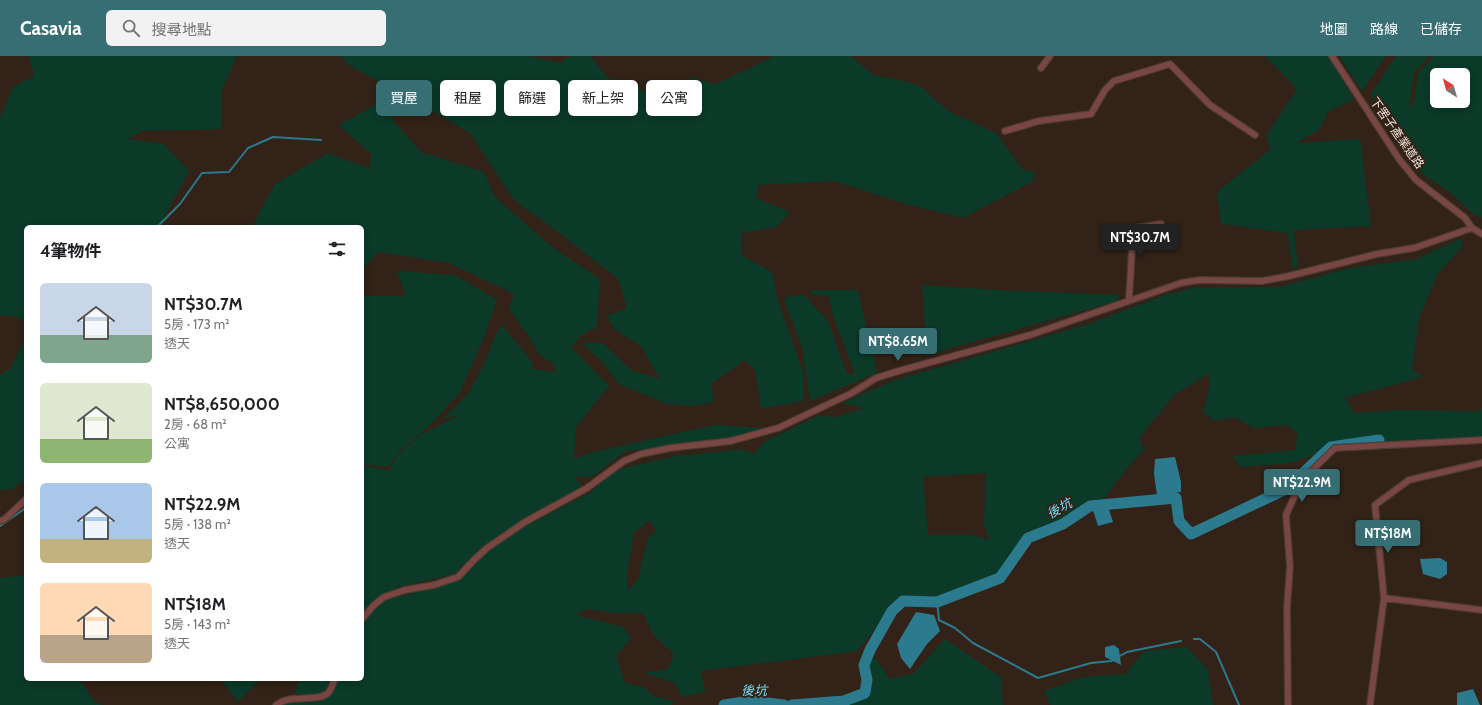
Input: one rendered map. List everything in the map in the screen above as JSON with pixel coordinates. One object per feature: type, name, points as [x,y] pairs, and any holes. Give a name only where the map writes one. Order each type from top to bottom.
[{"type":"street","points":[[1041,68],[1050,56]]},
{"type":"street","name":"下罟子產業道路","points":[[1332,56],[1399,159],[1416,180],[1465,218],[1472,228],[1482,234]]},
{"type":"street","points":[[1005,131],[1039,121],[1090,114],[1105,90],[1114,81],[1170,64],[1210,105],[1255,135]]},
{"type":"street","points":[[1129,300],[1135,228],[1161,224]]},
{"type":"street","points":[[364,616],[373,606],[384,598],[405,590],[434,585],[458,577],[474,559],[487,548],[512,531],[587,488],[630,458],[670,448],[731,441],[778,428],[852,393],[876,378],[1030,335],[1181,283],[1199,280],[1262,281],[1289,276],[1376,254],[1414,248],[1472,228]]},
{"type":"street","points":[[1288,705],[1287,615],[1290,566],[1286,516],[1302,480],[1335,448],[1482,440]]},
{"type":"street","points":[[1370,705],[1384,598],[1374,505],[1409,480],[1482,464]]},
{"type":"street","points":[[0,521],[5,519],[24,501]]},
{"type":"street","points":[[1384,598],[1482,610]]},
{"type":"street","points":[[276,705],[294,698],[314,698],[322,696],[328,693],[334,681]]},
{"type":"green space","points":[[29,56],[237,56],[222,90],[221,129],[142,131],[127,139],[164,144],[189,171],[160,225],[24,225],[24,321],[15,317],[0,315],[0,117],[14,86],[34,76]]},
{"type":"green space","points":[[341,56],[528,56],[560,63],[571,56],[590,56],[608,78],[616,80],[568,80],[568,116],[638,116],[638,87],[646,94],[646,116],[702,116],[702,80],[716,84],[775,56],[851,56],[873,75],[909,82],[922,87],[948,111],[996,133],[1023,170],[1035,172],[1033,181],[963,218],[906,204],[834,181],[758,185],[756,198],[790,212],[777,227],[741,233],[741,255],[772,272],[778,301],[803,371],[803,401],[761,409],[755,370],[745,360],[711,384],[714,402],[692,406],[667,404],[619,384],[603,363],[582,343],[603,343],[631,370],[660,379],[640,345],[615,330],[607,316],[627,308],[618,279],[514,200],[470,133],[441,116],[496,116],[496,80],[440,80],[440,116],[432,111],[432,80],[376,80],[348,65]]},
{"type":"green space","points":[[1265,56],[1328,56],[1354,99],[1329,111],[1319,130],[1296,143],[1360,139],[1371,226],[1294,230],[1298,269],[1292,268],[1288,233],[1221,224],[1217,192],[1270,150],[1267,134],[1297,89]]},
{"type":"green space","points":[[1339,56],[1386,56],[1362,91]]},
{"type":"green space","points":[[1396,56],[1429,56],[1414,73],[1409,109],[1415,100],[1418,73],[1434,56],[1482,56],[1482,218],[1472,213],[1451,193],[1424,175],[1401,148],[1403,126],[1397,142],[1371,94]]},
{"type":"green space","points":[[690,77],[701,80],[690,80]]},
{"type":"green space","points":[[376,104],[376,116],[389,116],[421,152],[484,172],[495,197],[552,247],[600,279],[597,327],[583,334],[571,347],[609,386],[576,427],[574,459],[594,452],[714,425],[763,428],[745,437],[666,448],[625,451],[592,477],[575,477],[584,488],[528,519],[458,573],[399,587],[367,608],[364,613],[364,465],[389,471],[396,457],[420,435],[461,414],[443,419],[468,394],[483,366],[497,332],[502,325],[532,362],[534,369],[556,372],[553,364],[539,354],[509,309],[514,294],[449,263],[378,252],[364,268],[364,225],[253,225],[275,184],[328,153],[370,169],[371,154],[339,125]]},
{"type":"green space","points":[[1459,239],[1464,244],[1437,275],[1419,319],[1412,369],[1423,377],[1345,398],[1354,413],[1402,410],[1479,411],[1482,408],[1482,443],[1352,444],[1289,463],[1240,467],[1233,456],[1296,450],[1297,433],[1288,425],[1254,428],[1234,417],[1215,421],[1203,412],[1209,388],[1209,374],[1175,394],[1139,438],[1144,450],[1128,467],[1103,500],[1015,552],[1006,573],[966,590],[939,599],[910,604],[896,604],[857,651],[701,671],[705,692],[682,697],[675,683],[644,673],[668,669],[674,654],[654,636],[643,613],[614,613],[587,609],[575,615],[624,627],[631,639],[616,656],[625,683],[644,687],[653,696],[676,702],[671,705],[284,705],[289,701],[322,699],[331,695],[337,681],[364,681],[364,622],[384,600],[438,587],[462,577],[489,551],[515,532],[591,492],[614,471],[616,472],[624,468],[676,456],[742,449],[754,454],[764,442],[817,416],[837,417],[864,408],[842,403],[895,380],[1089,324],[1165,295],[1196,287],[1279,287],[1350,268],[1417,259]],"holes":[[[986,473],[984,526],[990,540],[971,535],[928,535],[923,477]],[[650,520],[656,531],[647,539],[638,580],[628,590],[627,577],[634,533]]]},
{"type":"green space","points":[[397,271],[455,275],[497,300],[484,338],[460,392],[432,423],[397,454],[388,467],[364,464],[364,296],[406,296]]},
{"type":"green space","points":[[922,285],[1014,291],[1120,295],[1117,301],[927,355]]},
{"type":"green space","points":[[811,290],[858,290],[877,373],[810,401],[802,347],[784,301],[786,297],[804,295],[828,321],[847,374],[855,374],[833,316],[829,296],[812,295]]},
{"type":"green space","points":[[24,341],[24,480],[13,489],[0,490],[0,374],[10,369]]},
{"type":"green space","points":[[24,575],[24,681],[80,681],[95,702],[102,705],[0,705],[0,578]]},
{"type":"green space","points":[[945,639],[1001,677],[1003,705],[827,705],[856,700],[872,682],[867,663],[876,658],[889,679],[913,674]]},
{"type":"green space","points":[[1187,647],[1208,670],[1213,705],[1051,705],[1044,691],[1083,677],[1126,674],[1144,651]]},
{"type":"green space","points":[[222,681],[259,681],[238,702]]},
{"type":"green space","points":[[301,681],[332,681],[322,692],[313,694],[295,694],[298,684]]},
{"type":"water","points":[[1175,457],[1181,482],[1181,492],[1157,495],[1154,474],[1155,459]]},
{"type":"water","points":[[1108,506],[1113,522],[1098,526],[1092,507]]},
{"type":"water","points":[[1440,558],[1447,562],[1447,574],[1440,579],[1423,574],[1420,559]]},
{"type":"water","points":[[916,612],[934,615],[940,631],[927,644],[910,669],[901,658],[897,644]]},
{"type":"water","points":[[1114,645],[1119,649],[1121,665],[1105,657],[1105,647]]},
{"type":"water","points":[[1473,689],[1480,705],[1457,705],[1457,693]]},
{"type":"waterway","points":[[159,225],[180,204],[202,173],[229,172],[248,148],[273,137],[321,140]]},
{"type":"waterway","name":"後坑","points":[[792,705],[844,701],[865,693],[867,680],[864,665],[870,650],[892,611],[903,601],[937,602],[1000,578],[1028,538],[1063,524],[1090,506],[1176,498],[1179,521],[1191,534],[1286,489],[1331,447],[1379,440]]},
{"type":"waterway","points":[[0,526],[24,509]]},
{"type":"waterway","points":[[937,602],[939,620],[955,628],[973,643],[1038,678],[1091,663],[1112,661],[1115,659]]},
{"type":"waterway","points":[[1194,639],[1200,639],[1216,652],[1239,705]]},
{"type":"waterway","points":[[1118,657],[1127,652],[1181,641]]},
{"type":"waterway","name":"後坑","points":[[724,705],[750,701],[784,705]]}]
